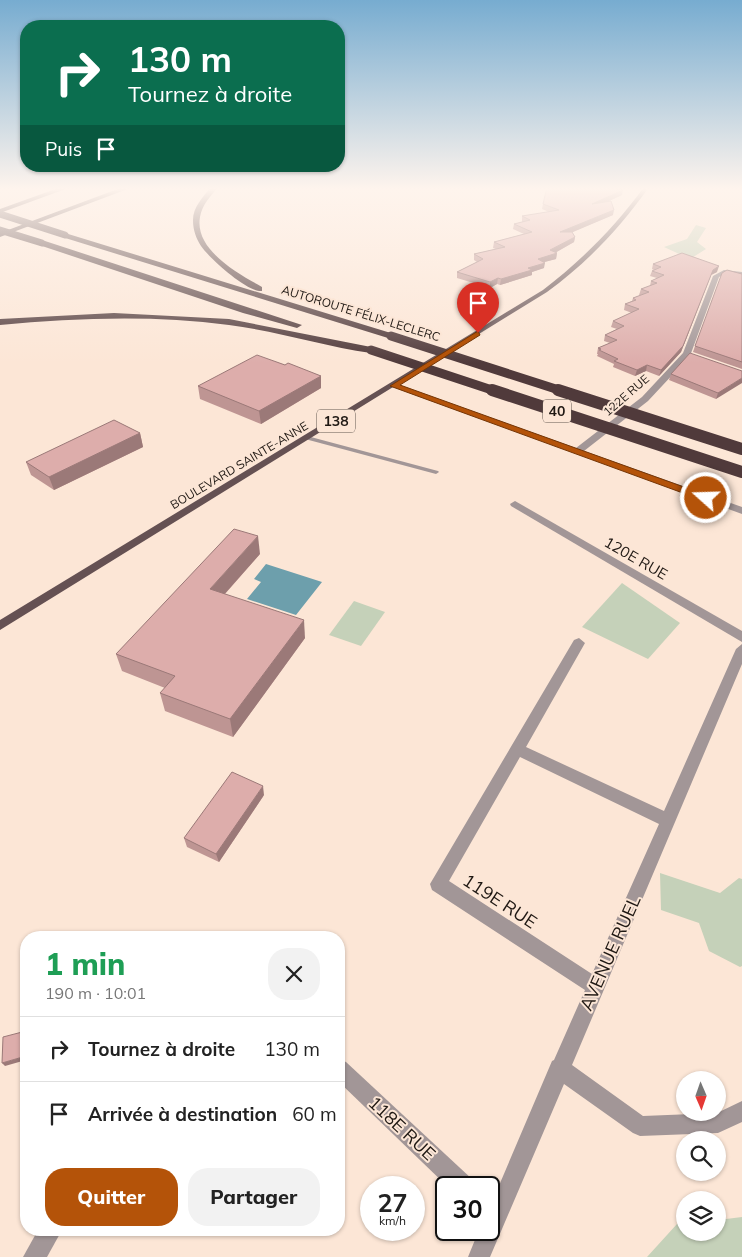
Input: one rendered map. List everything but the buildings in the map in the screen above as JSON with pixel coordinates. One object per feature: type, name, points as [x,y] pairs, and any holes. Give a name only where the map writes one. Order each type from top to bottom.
[{"type":"highway","points":[[50,246],[246,311],[325,333],[371,350]]},
{"type":"highway","name":"AUTOROUTE FÉLIX-LECLERC","points":[[99,246],[391,336],[742,449]]},
{"type":"highway","points":[[204,246],[217,262],[282,303]]},
{"type":"highway","name":"40","points":[[0,322],[75,317],[202,320],[277,330],[371,350],[742,472]]},
{"type":"main road","name":"BOULEVARD SAINTE-ANNE","points":[[0,626],[394,386],[567,275],[586,260],[599,246]]},
{"type":"street","name":"122E RUE","points":[[578,451],[645,399],[687,354],[716,276],[724,272],[742,274]]},
{"type":"street","points":[[687,354],[696,358]]},
{"type":"street","points":[[394,386],[742,511]]},
{"type":"street","name":"120E RUE","points":[[515,504],[742,637]]},
{"type":"street","name":"119E RUE","points":[[579,643],[438,884],[595,986]]},
{"type":"street","name":"AVENUE RUEL","points":[[500,1196],[669,820],[742,649]]},
{"type":"street","points":[[516,750],[669,820]]},
{"type":"street","points":[[559,1068],[640,1126],[718,1123],[742,1111]]},
{"type":"street","name":"118E RUE","points":[[345,1076],[452,1176]]},
{"type":"street","points":[[34,1257],[47,1236]]},
{"type":"street","name":"AVENUE RUEL","points":[[479,1257],[484,1241]]},
{"type":"lane","points":[[307,438],[436,472]]},
{"type":"green space","points":[[702,246],[706,249],[690,259],[664,247]]},
{"type":"green space","points":[[622,583],[680,623],[648,659],[582,627]]},
{"type":"green space","points":[[354,601],[385,612],[361,646],[329,635]]},
{"type":"green space","points":[[660,873],[720,893],[739,878],[742,879],[742,966],[740,967],[709,951],[699,923],[661,910]]},
{"type":"green space","points":[[742,1217],[742,1257],[647,1257],[676,1225],[676,1241],[726,1241],[726,1219]]},
{"type":"water","points":[[266,564],[322,582],[296,615],[247,599],[261,582],[254,579]]},
{"type":"route","points":[[478,333],[394,386],[706,498]]}]
